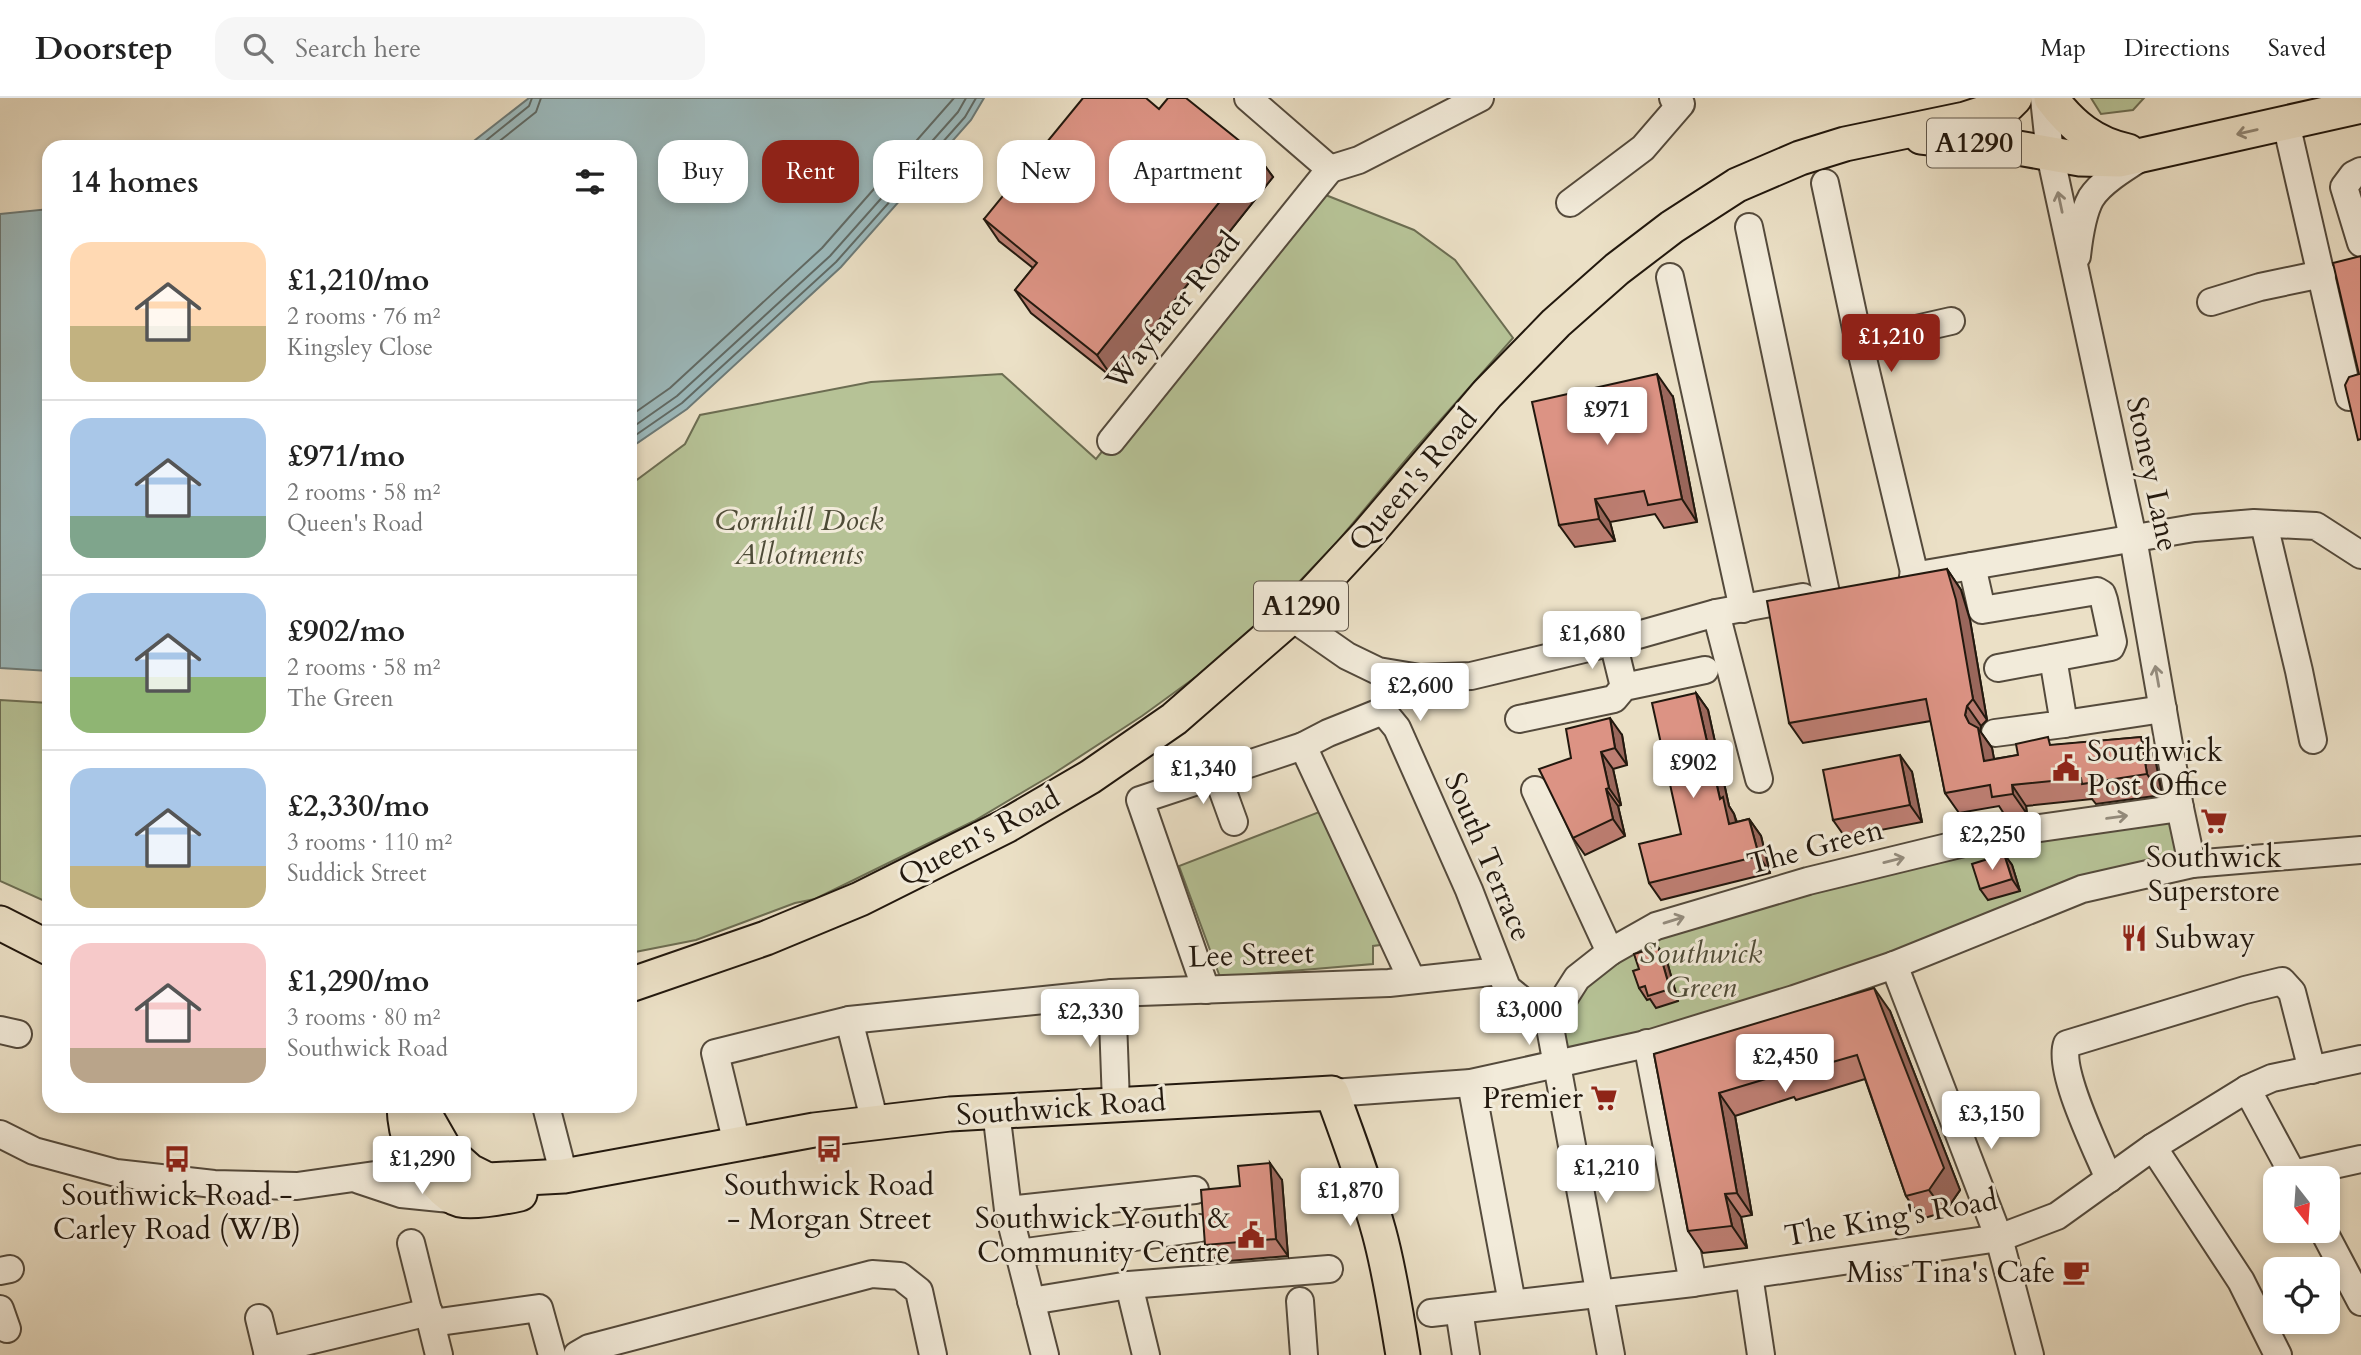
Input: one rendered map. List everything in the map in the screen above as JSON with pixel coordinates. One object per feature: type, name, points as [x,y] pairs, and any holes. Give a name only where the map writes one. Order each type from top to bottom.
[{"type":"main road","name":"A1290","points":[[1898,134],[1965,119],[2008,105],[2015,98]]},
{"type":"main road","name":"A1290","points":[[2050,98],[2062,114],[2088,136],[2109,147],[2147,154]]},
{"type":"main road","name":"A1290","points":[[1898,134],[2018,148],[2080,159],[2120,160],[2361,106]]},
{"type":"main road","name":"Queen's Road","points":[[637,983],[692,965],[860,899],[1006,826],[1090,777],[1174,719],[1291,617],[1367,535],[1487,394],[1556,323],[1617,269],[1672,227],[1737,185],[1822,151],[1898,134]]},
{"type":"main road","points":[[0,923],[42,944]]},
{"type":"main road","points":[[1332,1093],[1366,1187],[1379,1233],[1390,1278],[1402,1355]]},
{"type":"main road","name":"Southwick Road","points":[[564,1176],[814,1130],[875,1123],[1116,1103],[1332,1093]]},
{"type":"main road","points":[[404,1113],[414,1155],[444,1191],[460,1200],[523,1194],[564,1176]]},
{"type":"main road","points":[[424,1113],[444,1148],[470,1171],[488,1180],[564,1176]]},
{"type":"street","points":[[1248,98],[1330,169],[1359,160],[1480,98]]},
{"type":"street","name":"Stoney Lane","points":[[2044,98],[2050,154],[2133,538],[2192,864]]},
{"type":"street","points":[[1570,203],[1643,148],[1682,100]]},
{"type":"street","points":[[2286,123],[2349,397]]},
{"type":"street","points":[[2075,268],[2080,232],[2091,198],[2117,173],[2147,154]]},
{"type":"street","name":"Wayfarer Road","points":[[1111,441],[1330,169]]},
{"type":"street","points":[[2358,228],[2344,187],[2347,180],[2361,171]]},
{"type":"street","points":[[1825,183],[1859,342],[1902,578],[2194,528],[2264,524],[2316,526],[2361,555]]},
{"type":"street","points":[[1291,617],[1347,656],[1378,671],[1420,678],[1471,676],[1613,642],[1716,613],[1838,591],[1749,227]]},
{"type":"street","points":[[2211,303],[2260,287],[2322,274]]},
{"type":"street","points":[[1670,277],[1743,609]]},
{"type":"street","points":[[1859,342],[1951,321]]},
{"type":"street","points":[[2264,524],[2313,740]]},
{"type":"street","points":[[1972,566],[1982,610],[2097,591],[2102,594],[2113,642],[2111,647],[1998,668]]},
{"type":"street","points":[[1716,613],[1759,779]]},
{"type":"street","points":[[1613,642],[1624,687]]},
{"type":"street","points":[[2053,658],[2064,724]]},
{"type":"street","points":[[1519,719],[1614,699],[1624,687],[1705,670]]},
{"type":"street","points":[[1995,733],[2163,709]]},
{"type":"street","name":"South Terrace","points":[[1206,990],[1140,800],[1303,746],[1383,711],[1397,728],[1469,890],[1507,988],[1549,1022]]},
{"type":"street","points":[[1303,746],[1412,981]]},
{"type":"street","points":[[1217,775],[1234,822]]},
{"type":"street","points":[[1535,790],[1610,952]]},
{"type":"street","name":"The Green","points":[[1549,1022],[1577,978],[1610,952],[1656,926],[1808,881],[2005,833],[2180,808]]},
{"type":"street","points":[[2192,864],[2361,850]]},
{"type":"street","name":"Southwick Road","points":[[1332,1093],[1471,1083],[1647,1043],[1794,999],[1894,965],[2082,889],[2192,864]]},
{"type":"street","points":[[1894,965],[1999,1238],[2030,1355]]},
{"type":"street","name":"Lee Street","points":[[737,1144],[715,1053],[849,1020],[1112,993],[1412,981],[1500,971]]},
{"type":"street","points":[[2109,1179],[2068,1079],[2064,1053],[2067,1044],[2232,993],[2282,981],[2292,992],[2312,1070]]},
{"type":"street","points":[[1112,993],[1116,1103]]},
{"type":"street","points":[[849,1020],[875,1123]]},
{"type":"street","points":[[1549,1022],[1611,1355]]},
{"type":"street","points":[[1647,1043],[1693,1283]]},
{"type":"street","name":"The King's Road","points":[[1432,1313],[1598,1296],[1999,1238],[2057,1216],[2153,1146],[2247,1088],[2272,1078],[2361,1059]]},
{"type":"street","points":[[1471,1083],[1512,1303]]},
{"type":"street","points":[[2247,1088],[2289,1166]]},
{"type":"street","points":[[996,1111],[1008,1210],[1045,1355]]},
{"type":"street","points":[[548,1113],[564,1176]]},
{"type":"street","points":[[0,1134],[34,1151],[116,1173],[214,1184],[297,1186],[389,1173],[426,1172],[488,1180]]},
{"type":"street","points":[[2153,1146],[2241,1281],[2278,1355]]},
{"type":"street","points":[[2333,1166],[2361,1159]]},
{"type":"street","points":[[355,1178],[401,1194],[460,1200]]},
{"type":"street","points":[[1008,1210],[1195,1190]]},
{"type":"street","points":[[1020,1253],[1200,1227]]},
{"type":"street","points":[[411,1243],[439,1355]]},
{"type":"street","points":[[2330,1243],[2361,1302]]},
{"type":"street","points":[[1031,1301],[1129,1285],[1329,1269]]},
{"type":"street","points":[[577,1355],[589,1348],[872,1274],[900,1276],[919,1291],[933,1355]]},
{"type":"street","points":[[1749,1275],[1761,1355]]},
{"type":"street","points":[[1129,1285],[1146,1355]]},
{"type":"street","points":[[1300,1301],[1302,1355]]},
{"type":"street","points":[[259,1318],[267,1353],[430,1318],[539,1308],[552,1355]]},
{"type":"street","points":[[1459,1310],[1466,1355]]},
{"type":"green space","points":[[2091,98],[2144,98],[2133,110],[2101,114]]},
{"type":"green space","name":"Cornhill Dock Allotments","points":[[1313,190],[1414,230],[1455,260],[1513,338],[1338,541],[1277,605],[1215,663],[1142,716],[1050,776],[974,821],[815,899],[795,903],[696,940],[637,952],[637,480],[685,444],[700,415],[871,382],[1002,374],[1096,459]]},
{"type":"green space","points":[[0,700],[42,703],[42,900],[0,881]]},
{"type":"green space","name":"Southwick Green","points":[[2180,808],[2192,864],[1997,922],[1555,1064],[1549,1022],[1610,952],[1808,881]]},
{"type":"green space","points":[[1327,809],[1389,944],[1373,946],[1373,964],[1220,977],[1179,866]]},
{"type":"water","points":[[529,98],[984,98],[971,120],[953,140],[873,140],[873,203],[898,203],[841,267],[687,409],[637,443],[637,140],[475,140]]},
{"type":"water","points":[[42,210],[42,671],[0,668],[0,214]]},
{"type":"building","points":[[1083,98],[1146,98],[1159,109],[1168,98],[1186,98],[1238,140],[1109,140],[1109,203],[1219,203],[1097,355],[1015,290],[1037,263],[984,219],[997,203],[1095,203],[1095,140],[1049,140]]},
{"type":"building","points":[[2361,256],[2361,439],[2358,440],[2345,385],[2349,377],[2359,374],[2333,263]]},
{"type":"building","points":[[1657,374],[1682,499],[1648,505],[1644,491],[1595,499],[1599,519],[1559,525],[1532,402]]},
{"type":"building","points":[[1947,569],[1956,600],[1973,699],[1967,706],[1965,715],[1969,723],[1978,728],[1984,761],[2018,755],[2016,744],[2048,737],[2050,745],[2141,737],[2147,774],[2082,784],[2081,778],[2012,785],[2013,794],[1992,797],[1990,785],[1945,793],[1926,699],[1789,723],[1767,601]]},
{"type":"building","points":[[1696,693],[1720,799],[1723,797],[1729,824],[1749,819],[1759,856],[1649,883],[1639,844],[1681,834],[1652,703]]},
{"type":"building","points":[[1610,718],[1615,748],[1601,752],[1613,819],[1573,838],[1539,769],[1571,758],[1566,729]]},
{"type":"building","points":[[1900,755],[1910,805],[1833,820],[1823,770]]},
{"type":"building","points":[[2004,854],[2012,879],[1980,889],[1972,864]]},
{"type":"building","points":[[1658,947],[1670,989],[1648,996],[1645,986],[1639,988],[1633,971],[1639,969],[1634,954]]},
{"type":"building","points":[[1874,988],[1944,1168],[1929,1190],[1906,1196],[1857,1055],[1719,1093],[1737,1193],[1725,1194],[1732,1226],[1688,1231],[1654,1054]]},
{"type":"building","points":[[1270,1163],[1276,1239],[1205,1245],[1201,1190],[1240,1186],[1238,1166]]},
{"type":"place","name":"Southwick Post Office","points":[[2066,768]]},
{"type":"place","name":"Southwick Superstore","points":[[2214,821]]},
{"type":"place","name":"Subway","points":[[2134,938]]},
{"type":"place","name":"Premier","points":[[1604,1098]]},
{"type":"place","name":"Southwick Road - Morgan Street","points":[[829,1149]]},
{"type":"place","name":"Southwick Road - Carley Road (W/B)","points":[[177,1159]]},
{"type":"place","name":"Southwick Youth & Community Centre","points":[[1251,1235]]},
{"type":"place","name":"Miss Tina's Cafe","points":[[2076,1272]]}]
